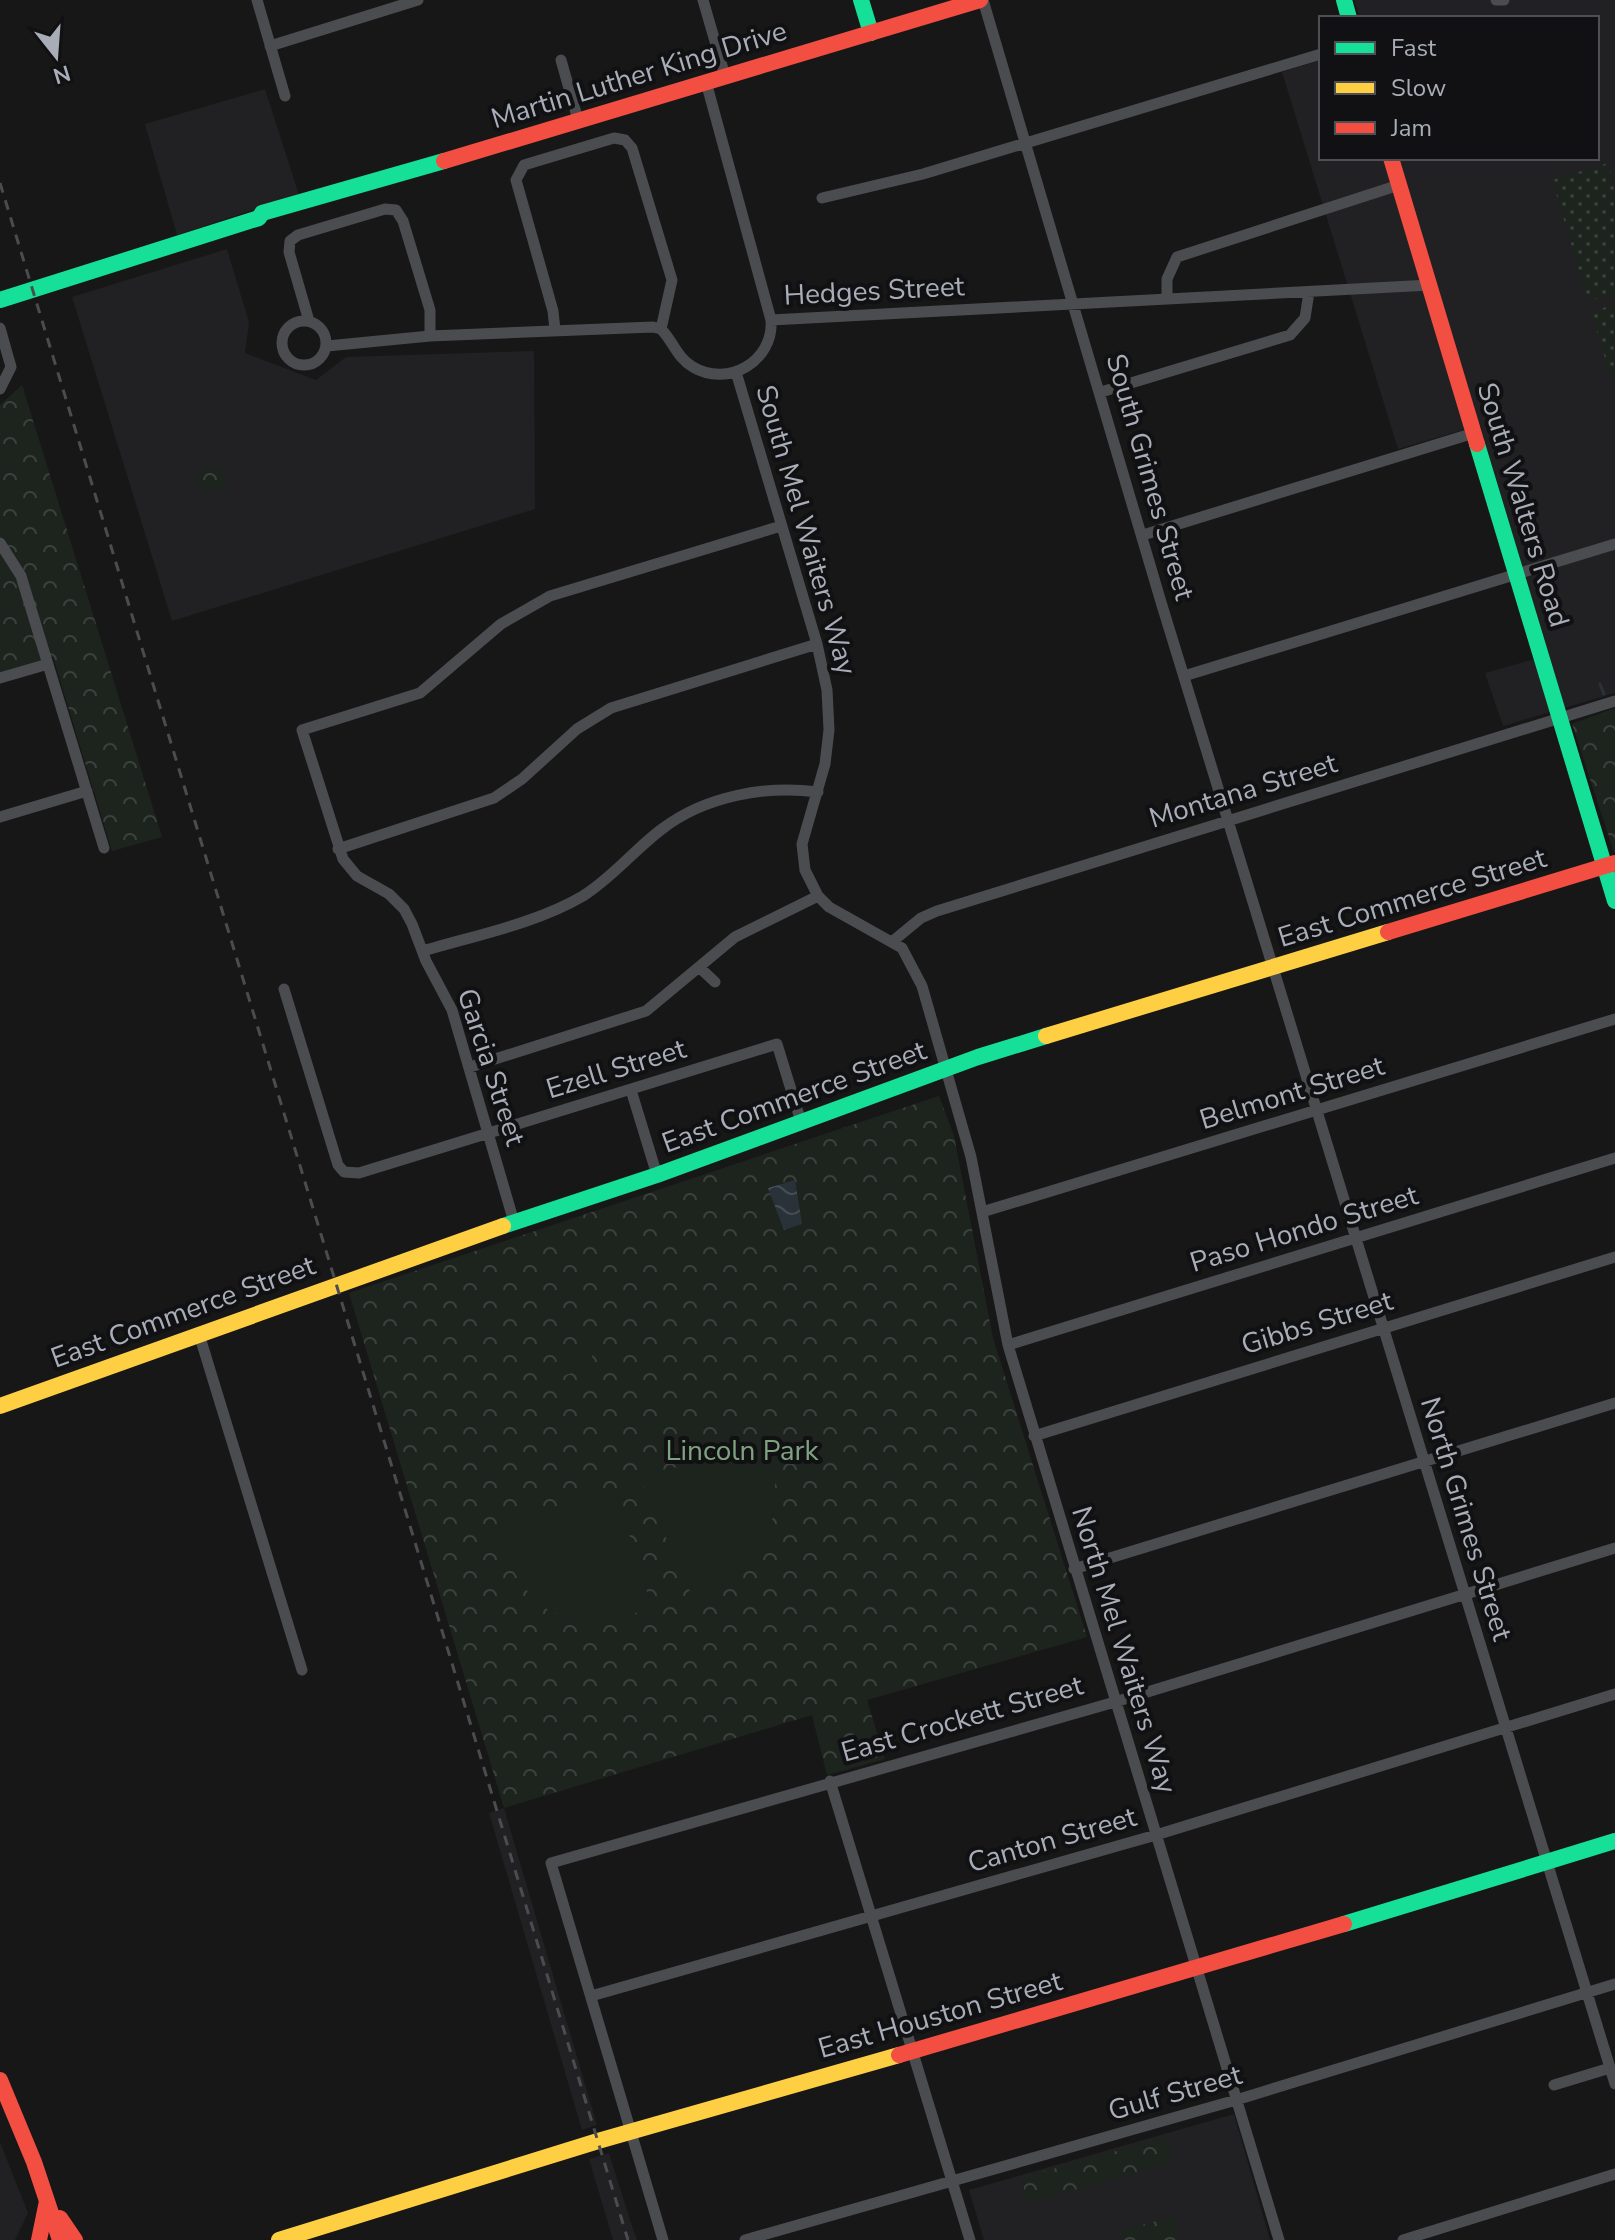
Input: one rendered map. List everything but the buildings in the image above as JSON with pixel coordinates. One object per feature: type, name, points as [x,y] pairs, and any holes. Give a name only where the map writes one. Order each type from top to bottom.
[{"type":"main road","points":[[861,0],[871,33]]},
{"type":"main road","name":"Martin Luther King Drive","points":[[0,300],[259,218],[262,213],[981,0]]},
{"type":"main road","name":"South Walters Road","points":[[1392,160],[1560,718],[1610,864],[1615,901]]},
{"type":"main road","name":"East Commerce Street","points":[[0,1406],[514,1222],[657,1175],[946,1069],[1610,864]]},
{"type":"main road","name":"East Houston Street","points":[[279,2240],[631,2131],[1197,1969],[1615,1841]]},
{"type":"main road","points":[[0,2080],[48,2200],[60,2240]]},
{"type":"main road","points":[[39,2240],[48,2200]]},
{"type":"main road","points":[[48,2200],[75,2240]]},
{"type":"street","points":[[257,0],[285,96]]},
{"type":"street","points":[[270,46],[418,0]]},
{"type":"street","points":[[703,0],[725,76]]},
{"type":"street","name":"South Grimes Street","points":[[981,0],[1076,305],[1184,676],[1275,967]]},
{"type":"street","points":[[1496,0],[1504,0]]},
{"type":"street","points":[[822,198],[923,174],[1319,55]]},
{"type":"street","points":[[561,60],[578,120]]},
{"type":"street","points":[[706,82],[771,320]]},
{"type":"street","points":[[555,330],[553,311],[516,180],[518,170],[524,165],[614,138],[625,140],[632,148],[672,280],[661,329]]},
{"type":"street","points":[[1167,297],[1167,279],[1177,257],[1399,185]]},
{"type":"street","points":[[309,321],[289,252],[290,241],[298,235],[385,209],[396,210],[403,221],[430,310],[430,336]]},
{"type":"street","name":"Hedges Street","points":[[736,372],[749,366],[764,351],[769,341],[771,320],[1430,285]]},
{"type":"street","points":[[1101,392],[1290,335],[1305,318],[1309,292]]},
{"type":"street","points":[[309,321],[323,330],[327,346],[322,357],[312,364],[295,363],[286,356],[282,345],[284,333],[297,322],[309,321]]},
{"type":"street","points":[[0,328],[11,367],[0,389]]},
{"type":"street","points":[[661,329],[692,367],[713,375],[736,372]]},
{"type":"street","points":[[327,346],[430,336],[661,329]]},
{"type":"street","name":"South Mel Waiters Way","points":[[736,372],[817,644],[829,711],[825,764],[802,844],[802,857],[818,896]]},
{"type":"street","points":[[1143,535],[1474,433]]},
{"type":"street","name":"Garcia Street","points":[[514,1222],[452,1010],[404,909],[389,894],[357,876],[338,849],[302,730],[420,693],[501,624],[550,596],[781,526]]},
{"type":"street","points":[[0,543],[21,576],[104,848]]},
{"type":"street","points":[[1184,676],[1615,544]]},
{"type":"street","points":[[338,849],[494,798],[522,779],[577,729],[611,708],[817,644]]},
{"type":"street","points":[[0,678],[48,664]]},
{"type":"street","name":"Montana Street","points":[[893,941],[921,918],[937,911],[1615,701]]},
{"type":"street","points":[[423,951],[539,917],[571,902],[608,878],[660,830],[701,808],[767,789],[818,792]]},
{"type":"street","points":[[0,817],[87,791]]},
{"type":"street","points":[[470,1067],[646,1011],[735,937],[818,896],[843,917],[893,941],[916,969],[946,1069]]},
{"type":"street","name":"North Grimes Street","points":[[1275,967],[1422,1461],[1615,2084]]},
{"type":"street","points":[[700,968],[715,982]]},
{"type":"street","name":"Ezell Street","points":[[284,989],[338,1165],[344,1172],[359,1173],[777,1044],[801,1122]]},
{"type":"street","name":"Belmont Street","points":[[982,1212],[1615,1019]]},
{"type":"street","name":"North Mel Waiters Way","points":[[946,1069],[982,1212],[1008,1345],[1279,2240]]},
{"type":"street","points":[[631,1090],[657,1175]]},
{"type":"street","name":"Paso Hondo Street","points":[[1008,1345],[1615,1158]]},
{"type":"street","name":"Gibbs Street","points":[[1034,1436],[1615,1257]]},
{"type":"street","points":[[199,1334],[302,1670]]},
{"type":"street","points":[[1074,1569],[1615,1403]]},
{"type":"street","name":"East Crockett Street","points":[[591,1996],[551,1863],[1115,1702],[1615,1548]]},
{"type":"street","name":"Canton Street","points":[[591,1996],[1156,1835],[1615,1694]]},
{"type":"street","points":[[830,1781],[970,2240]]},
{"type":"street","name":"Gulf Street","points":[[745,2240],[1236,2100],[1615,1984]]},
{"type":"street","points":[[591,1996],[663,2240]]},
{"type":"street","points":[[1554,2085],[1610,2068]]},
{"type":"street","points":[[1403,2240],[1615,2174]]},
{"type":"shaded area","points":[[1354,0],[1615,0],[1615,693],[1503,726],[1485,673],[1549,655],[1480,425],[1398,449],[1282,72],[1319,61],[1319,160],[1599,160],[1599,16],[1359,16]]},
{"type":"shaded area","points":[[265,89],[299,195],[177,235],[145,124]]},
{"type":"shaded area","points":[[227,249],[249,322],[245,353],[316,380],[346,357],[534,351],[535,509],[172,621],[72,297]]},
{"type":"shaded area","points":[[504,1808],[597,2125],[582,2130],[489,1813]]},
{"type":"shaded area","points":[[1234,2114],[1270,2240],[984,2240],[969,2190]]},
{"type":"shaded area","points":[[0,2142],[28,2213],[15,2240],[0,2240]]},
{"type":"shaded area","points":[[609,2153],[637,2240],[613,2240],[589,2159]]},
{"type":"green space","points":[[1608,163],[1615,188],[1615,296],[1588,300],[1552,180]]},
{"type":"green space","points":[[1615,302],[1615,373],[1610,375],[1592,314]]},
{"type":"green space","points":[[22,385],[162,837],[112,851],[53,657],[0,673],[0,405]]},
{"type":"green space","points":[[221,466],[228,489],[201,493],[195,473]]},
{"type":"green space","points":[[1615,708],[1615,852],[1614,852],[1572,724]]},
{"type":"green space","name":"Lincoln Park","points":[[939,1096],[954,1136],[993,1338],[1087,1637],[867,1700],[885,1759],[827,1775],[812,1715],[504,1808],[349,1293]]},
{"type":"green space","points":[[588,1344],[595,1366],[562,1376],[555,1355]]},
{"type":"green space","points":[[769,1451],[775,1500],[772,1522],[764,1542],[752,1560],[736,1575],[717,1588],[693,1598],[643,1486],[650,1472]]},
{"type":"green space","points":[[609,1490],[617,1495],[652,1608],[593,1620],[552,1612],[535,1599],[520,1581],[493,1528]]},
{"type":"green space","points":[[1166,2137],[1173,2162],[1028,2203],[1021,2178]]},
{"type":"green space","points":[[1172,2217],[1179,2240],[1123,2240],[1120,2231]]},
{"type":"water","points":[[795,1180],[802,1224],[784,1230],[768,1188]]},
{"type":"waterway","points":[[1600,684],[1604,694]]},
{"type":"railway","points":[[0,183],[628,2240]]},
{"type":"traffic: fast","points":[[861,0],[871,33]]},
{"type":"traffic: fast","points":[[1344,0],[1348,16]]},
{"type":"traffic: fast","points":[[0,300],[259,218],[262,213],[444,161]]},
{"type":"traffic: fast","points":[[1477,444],[1615,901]]},
{"type":"traffic: fast","points":[[503,1226],[657,1175],[978,1057],[1046,1036]]},
{"type":"traffic: fast","points":[[1344,1924],[1615,1841]]},
{"type":"traffic: slow","points":[[1046,1036],[1388,932]]},
{"type":"traffic: slow","points":[[0,1406],[503,1226]]},
{"type":"traffic: slow","points":[[279,2240],[598,2141],[899,2055]]},
{"type":"traffic: jam","points":[[444,161],[980,0]]},
{"type":"traffic: jam","points":[[1392,160],[1477,444]]},
{"type":"traffic: jam","points":[[1388,932],[1615,863]]},
{"type":"traffic: jam","points":[[899,2055],[1344,1924]]},
{"type":"traffic: jam","points":[[0,2080],[34,2162],[60,2240]]},
{"type":"traffic: jam","points":[[39,2240],[47,2201]]},
{"type":"traffic: jam","points":[[60,2218],[75,2240]]}]
